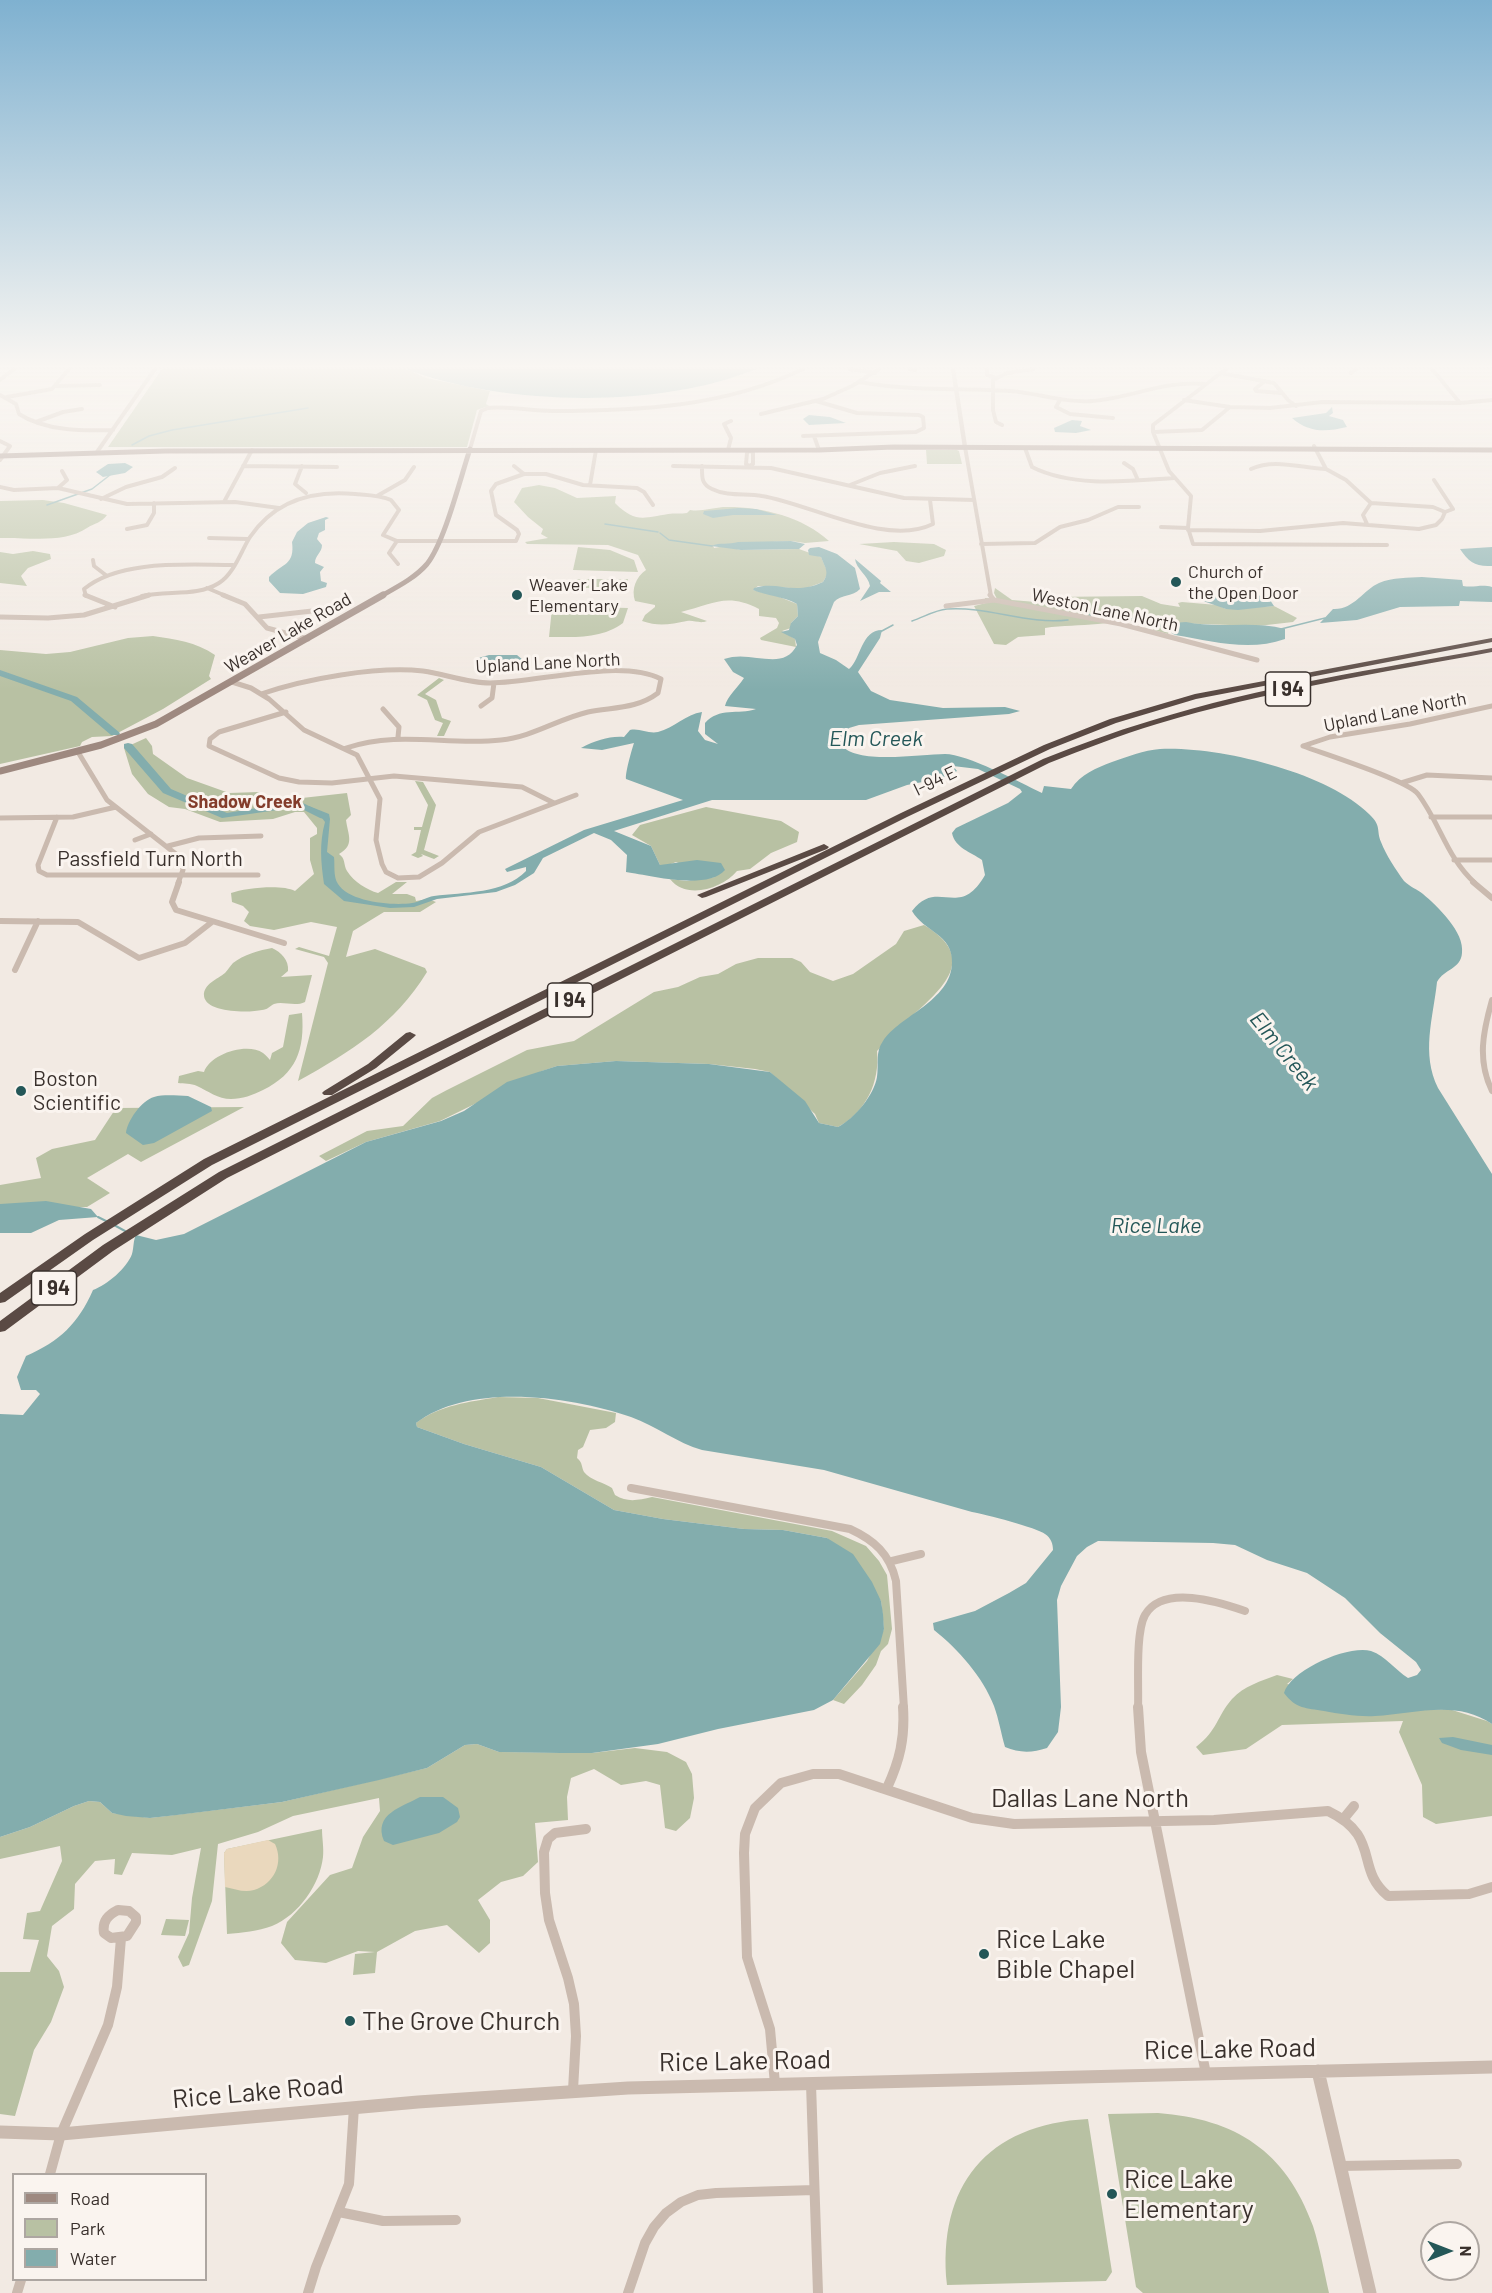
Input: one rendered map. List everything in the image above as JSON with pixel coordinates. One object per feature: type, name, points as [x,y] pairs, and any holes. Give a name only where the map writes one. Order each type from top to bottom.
[{"type":"highway","name":"I-94 E","points":[[904,815],[1071,736],[1163,706],[1244,686],[1492,638]]},
{"type":"highway","name":"I 94","points":[[0,1329],[108,1248],[223,1175],[1032,768],[1125,730],[1206,706],[1492,650]]},
{"type":"highway","name":"I 94","points":[[0,1297],[127,1212],[208,1162],[904,815]]},
{"type":"highway","points":[[702,895],[904,815]]},
{"type":"highway","points":[[208,1162],[354,1078],[410,1035]]},
{"type":"main road","name":"Weaver Lake Road","points":[[0,771],[78,752],[124,738],[156,724],[411,578],[430,561],[440,541],[461,476]]},
{"type":"street","points":[[58,488],[66,480],[64,476]]},
{"type":"street","points":[[101,499],[126,487],[163,476]]},
{"type":"street","points":[[224,502],[238,476]]},
{"type":"street","points":[[298,476],[295,484],[306,493]]},
{"type":"street","points":[[377,496],[405,480],[408,476]]},
{"type":"street","points":[[0,617],[74,617],[115,607],[143,596],[207,588],[223,580],[248,539],[279,508],[289,500],[306,493],[335,491],[389,499],[399,507],[383,535],[397,541],[516,541],[519,534],[517,530],[496,515],[491,490],[500,481],[517,476]]},
{"type":"street","points":[[554,476],[590,485],[637,488],[644,492],[653,505]]},
{"type":"street","points":[[590,485],[592,476]]},
{"type":"street","points":[[702,476],[702,480],[712,490],[788,502],[874,528],[919,530],[930,528],[933,524],[930,500]]},
{"type":"street","points":[[813,476],[895,497],[974,500]]},
{"type":"street","points":[[850,485],[870,476]]},
{"type":"street","points":[[970,476],[989,593],[994,600]]},
{"type":"street","points":[[1059,476],[1067,478],[1174,478],[1191,496],[1188,529],[1192,544],[1387,545]]},
{"type":"street","points":[[1339,476],[1371,503],[1433,507],[1445,512]]},
{"type":"street","points":[[1161,527],[1269,531],[1307,525],[1366,524],[1397,528],[1424,528],[1438,523],[1445,512],[1453,508],[1434,480]]},
{"type":"street","points":[[0,487],[14,490],[58,488],[127,504],[224,502],[279,508]]},
{"type":"street","points":[[127,530],[147,525],[154,513],[154,503]]},
{"type":"street","points":[[1366,524],[1363,515],[1371,503]]},
{"type":"street","points":[[981,544],[1035,543],[1068,524],[1088,520],[1118,507],[1139,507]]},
{"type":"street","points":[[209,538],[248,539]]},
{"type":"street","points":[[397,541],[389,553],[398,564]]},
{"type":"street","points":[[93,560],[94,566],[107,576]]},
{"type":"street","points":[[115,607],[89,598],[84,593],[84,589],[91,582],[107,576],[161,567],[233,565]]},
{"type":"street","points":[[207,588],[245,604],[259,617],[264,626],[308,639]]},
{"type":"street","name":"Weston Lane North","points":[[946,606],[994,600],[1005,604],[1121,624],[1257,660]]},
{"type":"street","points":[[259,617],[321,610]]},
{"type":"street","name":"Upland Lane North","points":[[258,693],[291,684],[366,672],[421,671],[469,681],[494,683],[587,672],[649,673],[660,677],[660,691],[642,703],[580,714],[516,737],[482,741],[398,737]]},
{"type":"street","points":[[481,706],[492,699],[494,683]]},
{"type":"street","points":[[229,684],[258,693],[286,712],[304,730],[346,748],[361,759],[380,799],[376,840],[382,864],[390,874],[406,879],[419,877],[478,832],[576,795]]},
{"type":"street","name":"Upland Lane North","points":[[1401,783],[1303,746],[1338,735],[1410,724],[1492,706]]},
{"type":"street","points":[[346,748],[371,739],[398,737],[399,727],[383,709]]},
{"type":"street","points":[[286,712],[219,732],[210,739],[209,746],[289,780],[324,784],[400,776],[514,786],[529,789],[554,803]]},
{"type":"street","points":[[78,752],[99,789],[116,807],[168,846],[183,863],[181,876],[172,897],[173,906],[181,913],[284,943]]},
{"type":"street","points":[[1401,783],[1427,775],[1492,778]]},
{"type":"street","points":[[1401,783],[1417,792],[1454,860],[1466,876],[1492,898]]},
{"type":"street","points":[[0,818],[84,816],[116,807]]},
{"type":"street","points":[[1431,817],[1492,817]]},
{"type":"street","name":"Passfield Turn North","points":[[57,818],[38,865],[42,873],[59,877],[258,875]]},
{"type":"street","points":[[135,840],[151,834]]},
{"type":"street","points":[[168,846],[199,838],[261,836]]},
{"type":"street","points":[[1454,860],[1492,860]]},
{"type":"street","points":[[0,921],[72,921],[85,924],[139,958],[185,943],[212,922]]},
{"type":"street","points":[[15,970],[38,921]]},
{"type":"street","points":[[1492,1000],[1489,1031],[1481,1057],[1492,1091]]},
{"type":"street","points":[[631,1488],[850,1529],[871,1539],[886,1553],[892,1561],[896,1581],[905,1724],[899,1763],[887,1788]]},
{"type":"street","points":[[892,1561],[921,1554]]},
{"type":"street","points":[[1206,2074],[1153,1821],[1138,1727],[1140,1632],[1144,1614],[1158,1602],[1179,1598],[1222,1603],[1245,1611]]},
{"type":"street","name":"Dallas Lane North","points":[[775,2084],[770,2029],[747,1957],[744,1920],[745,1834],[754,1808],[772,1789],[791,1779],[826,1773],[849,1776],[972,1818],[1001,1824],[1214,1820],[1317,1810],[1345,1817]]},
{"type":"street","points":[[1354,1806],[1345,1817],[1363,1838],[1376,1886],[1381,1892],[1388,1896],[1398,1897],[1455,1895],[1476,1893],[1492,1887]]},
{"type":"street","points":[[573,2090],[576,2023],[574,2002],[567,1970],[549,1921],[544,1862],[545,1845],[550,1836],[559,1831],[586,1829]]},
{"type":"street","points":[[51,2173],[61,2134],[108,2025],[117,1987],[121,1938]]},
{"type":"street","name":"Rice Lake Road","points":[[0,2132],[61,2134],[354,2107],[573,2090],[1492,2067]]},
{"type":"street","points":[[1318,2071],[1370,2293]]},
{"type":"street","points":[[811,2084],[818,2293]]},
{"type":"street","points":[[308,2293],[313,2267],[346,2192],[351,2168],[354,2107]]},
{"type":"street","points":[[1340,2166],[1457,2164]]},
{"type":"street","points":[[628,2293],[645,2243],[654,2227],[666,2213],[681,2202],[698,2195],[716,2193],[814,2190]]},
{"type":"street","points":[[339,2212],[394,2222],[456,2220]]},
{"type":"green space","points":[[539,485],[555,488],[577,498],[616,496],[615,503],[634,516],[652,517],[723,507],[751,508],[793,519],[818,532],[829,541],[713,545],[714,548],[725,546],[741,550],[799,549],[821,557],[828,573],[823,582],[804,589],[758,586],[753,590],[797,604],[798,616],[791,623],[791,628],[782,631],[795,639],[796,647],[761,640],[760,638],[777,628],[779,623],[776,618],[759,616],[759,609],[737,601],[719,602],[681,612],[707,621],[704,622],[659,624],[642,621],[655,605],[635,601],[635,584],[646,570],[638,555],[608,545],[527,544],[525,542],[548,538],[541,534],[543,529],[514,502],[522,488]]},
{"type":"green space","points":[[43,500],[64,503],[107,515],[98,523],[67,536],[45,539],[0,538],[0,501]]},
{"type":"green space","points":[[894,542],[934,544],[946,550],[944,556],[919,563],[906,561],[897,551],[859,544]]},
{"type":"green space","points":[[578,547],[610,550],[634,560],[638,572],[573,570]]},
{"type":"green space","points":[[33,551],[50,554],[51,559],[28,568],[21,576],[27,586],[0,583],[0,552],[13,554]]},
{"type":"green space","points":[[577,579],[628,579],[626,588],[575,588]]},
{"type":"green space","points":[[995,588],[1012,600],[1036,602],[1050,597],[1142,596],[1161,604],[1180,607],[1178,603],[1182,602],[1217,605],[1226,609],[1274,606],[1297,618],[1293,622],[1258,626],[1173,623],[1168,634],[1153,630],[1154,626],[1132,621],[1058,626],[1045,628],[1045,635],[1018,637],[1006,645],[994,644],[974,606],[986,603],[985,598],[997,599],[994,593]]},
{"type":"green space","points":[[558,606],[628,608],[623,623],[606,632],[588,636],[549,637],[552,608]]},
{"type":"green space","points":[[153,636],[193,644],[215,655],[209,676],[211,679],[163,709],[112,736],[92,737],[82,742],[80,746],[0,764],[0,650],[46,654],[70,652],[128,638]]},
{"type":"green space","points":[[439,678],[444,680],[425,694],[436,700],[442,718],[451,721],[444,736],[437,736],[443,723],[435,720],[427,700],[417,695]]},
{"type":"green space","points":[[146,738],[152,746],[153,754],[187,778],[229,793],[259,792],[275,801],[347,793],[351,815],[346,820],[349,843],[339,854],[353,879],[378,893],[396,882],[407,882],[392,894],[407,894],[415,897],[416,901],[428,899],[436,902],[420,912],[384,912],[353,931],[346,957],[375,949],[425,968],[427,972],[401,1007],[386,1022],[354,1047],[298,1081],[328,963],[324,957],[295,949],[299,947],[329,956],[337,927],[311,922],[274,930],[250,926],[244,921],[249,912],[243,906],[232,902],[231,893],[263,888],[295,891],[314,874],[310,860],[310,838],[317,834],[317,828],[304,812],[295,812],[273,819],[220,822],[185,809],[169,807],[148,794],[132,774],[124,748]]},
{"type":"green space","points":[[415,781],[423,782],[436,805],[424,850],[439,856],[434,859],[421,854],[423,856],[418,858],[411,855],[416,852],[421,830],[414,830],[414,827],[422,827],[428,805]]},
{"type":"green space","points":[[706,807],[781,821],[799,832],[797,842],[771,853],[750,869],[737,871],[713,887],[704,890],[685,889],[670,879],[687,881],[715,877],[676,862],[666,866],[660,865],[651,846],[632,835],[640,825]]},
{"type":"green space","points":[[924,925],[941,937],[950,949],[952,961],[950,973],[934,995],[877,1051],[876,1074],[869,1095],[856,1113],[838,1127],[819,1123],[815,1114],[770,1072],[709,1064],[616,1061],[557,1066],[542,1071],[440,1121],[366,1142],[326,1161],[319,1156],[367,1131],[403,1126],[432,1098],[527,1050],[574,1041],[654,992],[678,987],[700,977],[718,974],[736,964],[758,958],[792,958],[801,962],[810,972],[833,981],[853,974],[896,944],[904,931]]},
{"type":"green space","points":[[272,948],[281,954],[287,963],[288,971],[281,977],[312,975],[305,1002],[278,1003],[264,1010],[229,1011],[212,1006],[207,1002],[204,996],[206,988],[225,973],[233,963],[252,953]]},
{"type":"green space","points":[[302,1013],[300,1049],[291,1068],[274,1084],[251,1095],[226,1099],[195,1085],[178,1083],[179,1076],[198,1071],[204,1072],[221,1055],[239,1049],[256,1050],[270,1060],[272,1053],[283,1047],[289,1015]]},
{"type":"green space","points":[[244,1107],[141,1162],[128,1154],[87,1178],[110,1193],[87,1207],[23,1207],[0,1215],[0,1185],[41,1178],[36,1158],[52,1149],[95,1140],[116,1108]]},
{"type":"green space","points":[[498,1397],[538,1398],[616,1413],[615,1422],[606,1428],[590,1430],[583,1447],[578,1450],[577,1458],[587,1475],[612,1488],[615,1495],[620,1498],[633,1500],[652,1497],[832,1531],[866,1546],[887,1575],[892,1629],[888,1644],[881,1651],[876,1665],[862,1685],[844,1704],[833,1700],[867,1661],[884,1629],[881,1601],[827,1538],[783,1530],[744,1529],[663,1519],[614,1510],[541,1467],[417,1427],[416,1423],[445,1408]]},
{"type":"green space","points":[[1277,1675],[1293,1679],[1287,1684],[1427,1710],[1449,1709],[1492,1724],[1492,1816],[1436,1824],[1423,1817],[1422,1785],[1399,1732],[1403,1721],[1282,1725],[1246,1749],[1203,1755],[1196,1747],[1209,1735],[1232,1699],[1247,1687]]},
{"type":"green space","points":[[477,1744],[499,1752],[592,1753],[635,1748],[667,1752],[686,1762],[692,1774],[694,1798],[690,1818],[676,1831],[665,1828],[660,1785],[646,1781],[621,1785],[594,1769],[571,1778],[567,1797],[568,1820],[535,1823],[538,1862],[523,1876],[501,1882],[478,1900],[490,1920],[490,1943],[479,1953],[447,1925],[415,1931],[377,1952],[375,1973],[353,1975],[355,1954],[375,1952],[358,1951],[326,1963],[295,1960],[281,1943],[287,1922],[330,1875],[352,1868],[363,1837],[380,1811],[379,1798],[293,1816],[258,1832],[218,1844],[212,1901],[189,1965],[183,1967],[178,1957],[189,1933],[192,1898],[201,1848],[172,1855],[132,1853],[122,1875],[114,1874],[115,1859],[95,1861],[75,1884],[74,1909],[52,1926],[47,1956],[59,1971],[64,1987],[51,2022],[34,2050],[15,2116],[0,2114],[0,1972],[30,1972],[39,1940],[23,1939],[27,1913],[40,1911],[62,1861],[60,1846],[0,1859],[0,1837],[30,1827],[89,1801],[100,1802],[112,1813],[150,1818],[282,1802],[427,1768],[465,1745]]},
{"type":"green space","points":[[322,1829],[323,1854],[318,1878],[299,1906],[282,1921],[272,1926],[250,1932],[227,1934],[224,1853],[227,1849]]},
{"type":"green space","points":[[166,1919],[189,1920],[185,1936],[161,1935]]},
{"type":"green space","points":[[1158,2113],[1211,2123],[1234,2132],[1255,2144],[1273,2159],[1302,2200],[1313,2226],[1329,2293],[1143,2293],[1136,2287],[1108,2114]]},
{"type":"green space","points":[[1088,2119],[1112,2272],[1106,2281],[947,2285],[946,2250],[951,2218],[961,2190],[976,2167],[996,2148],[1022,2133],[1053,2124]]},
{"type":"sand","points":[[268,1840],[275,1844],[278,1851],[278,1865],[272,1878],[261,1887],[250,1891],[225,1887],[224,1853],[227,1849]]},
{"type":"water","points":[[756,509],[777,515],[733,515],[713,518],[703,514],[704,511]]},
{"type":"water","points":[[329,518],[325,520],[325,530],[319,533],[317,539],[322,545],[315,563],[324,567],[320,572],[321,581],[327,583],[326,587],[303,594],[280,593],[269,581],[269,577],[290,559],[292,542],[297,532],[308,523]]},
{"type":"water","points":[[791,541],[805,544],[799,549],[741,550],[711,546],[738,542]]},
{"type":"water","name":"Rice Lake","points":[[819,547],[837,554],[855,568],[860,589],[834,602],[818,642],[820,653],[849,669],[865,640],[875,631],[882,630],[880,638],[858,672],[871,691],[890,700],[943,708],[1005,707],[1020,711],[1009,714],[859,725],[849,728],[842,736],[842,745],[849,751],[874,757],[955,755],[993,769],[1042,793],[1044,786],[1071,789],[1079,779],[1095,769],[1142,752],[1160,749],[1211,752],[1271,765],[1327,786],[1350,799],[1369,814],[1377,825],[1386,852],[1404,881],[1429,899],[1455,928],[1462,945],[1461,958],[1437,982],[1429,1049],[1433,1075],[1438,1088],[1492,1174],[1492,1724],[1478,1716],[1449,1710],[1363,1716],[1297,1705],[1284,1693],[1289,1684],[1308,1668],[1348,1652],[1371,1651],[1381,1656],[1408,1678],[1417,1675],[1421,1670],[1416,1662],[1380,1633],[1345,1598],[1307,1573],[1267,1560],[1235,1545],[1098,1541],[1077,1556],[1061,1586],[1057,1600],[1061,1707],[1058,1732],[1047,1748],[1026,1752],[1010,1749],[1005,1747],[994,1706],[977,1674],[961,1655],[934,1630],[933,1623],[975,1611],[1026,1583],[1053,1550],[1049,1537],[1045,1534],[1032,1528],[824,1470],[702,1450],[631,1417],[580,1403],[521,1397],[491,1398],[464,1402],[438,1410],[416,1423],[417,1427],[541,1467],[614,1510],[663,1519],[744,1529],[783,1530],[827,1538],[853,1554],[872,1582],[881,1601],[883,1614],[884,1629],[880,1644],[833,1700],[814,1710],[718,1729],[658,1744],[592,1753],[499,1752],[477,1744],[465,1745],[427,1768],[282,1802],[150,1818],[112,1813],[100,1802],[89,1801],[30,1827],[0,1837],[0,1414],[23,1415],[40,1394],[36,1390],[21,1390],[17,1377],[26,1356],[49,1344],[67,1330],[81,1313],[93,1290],[116,1275],[129,1259],[136,1235],[156,1240],[184,1234],[366,1142],[441,1121],[464,1111],[507,1082],[557,1066],[616,1061],[709,1064],[770,1072],[805,1101],[819,1123],[838,1127],[857,1112],[872,1091],[877,1077],[879,1049],[883,1041],[943,988],[952,963],[951,953],[943,939],[923,924],[912,911],[931,898],[957,898],[975,888],[985,875],[982,860],[960,846],[952,833],[956,828],[1008,803],[1022,792],[978,769],[953,766],[957,771],[943,778],[907,785],[866,800],[712,800],[614,831],[651,846],[660,865],[697,860],[721,863],[725,870],[705,880],[677,880],[626,872],[627,855],[611,840],[594,833],[543,858],[534,873],[515,885],[496,892],[437,899],[414,907],[390,908],[344,901],[324,884],[321,853],[325,822],[319,814],[307,808],[309,806],[329,814],[327,852],[334,857],[335,878],[338,884],[361,899],[404,904],[434,896],[483,891],[507,884],[526,871],[526,867],[507,872],[505,869],[584,830],[683,800],[626,779],[634,743],[602,750],[581,748],[603,739],[624,737],[630,730],[658,732],[691,715],[702,712],[698,731],[705,740],[718,744],[705,734],[705,723],[710,718],[723,713],[756,709],[725,706],[744,678],[733,672],[724,659],[734,657],[783,658],[797,645],[795,639],[781,632],[789,630],[791,623],[798,616],[797,604],[753,590],[754,588],[771,586],[803,588],[823,582],[826,573],[821,557],[809,555],[808,550]]},
{"type":"water","points":[[1492,547],[1492,566],[1473,563],[1460,549]]},
{"type":"water","points":[[855,559],[891,592],[879,592],[860,601],[870,586]]},
{"type":"water","points":[[1422,577],[1462,580],[1463,586],[1492,587],[1492,602],[1460,601],[1459,606],[1400,607],[1357,620],[1320,623],[1333,609],[1353,603],[1379,583]]},
{"type":"water","points":[[1231,591],[1268,597],[1274,606],[1238,610],[1226,609],[1203,601]]},
{"type":"water","points":[[1173,623],[1211,625],[1273,626],[1285,629],[1285,639],[1258,645],[1244,645],[1175,635],[1168,631]]},
{"type":"water","points":[[489,655],[517,655],[523,660],[517,664],[498,668],[485,667],[475,661]]},
{"type":"water","points":[[163,1096],[188,1096],[211,1107],[212,1111],[154,1143],[143,1145],[126,1133],[136,1112],[149,1099]]},
{"type":"water","points":[[46,1201],[91,1209],[98,1217],[59,1220],[31,1233],[0,1233],[0,1204]]},
{"type":"water","points":[[1453,1737],[1492,1745],[1492,1755],[1461,1750],[1442,1743],[1439,1738]]},
{"type":"water","points":[[420,1797],[443,1797],[458,1808],[460,1817],[457,1822],[439,1833],[393,1845],[384,1841],[382,1824],[386,1818],[398,1808]]},
{"type":"waterway","points":[[47,505],[92,489],[109,476]]},
{"type":"waterway","points":[[605,524],[658,532]]},
{"type":"waterway","points":[[660,533],[669,540],[712,546]]},
{"type":"waterway","points":[[912,621],[947,609],[977,610],[1038,620],[1068,620]]},
{"type":"waterway","points":[[1089,615],[1138,619],[1171,629]]},
{"type":"waterway","points":[[1281,629],[1325,618]]},
{"type":"waterway","points":[[880,632],[893,625]]},
{"type":"waterway","name":"Elm Creek","points":[[0,673],[74,699],[115,733]]},
{"type":"waterway","name":"Elm Creek","points":[[128,746],[167,791],[226,816],[299,804],[324,816]]},
{"type":"waterway","points":[[98,1217],[106,1221]]},
{"type":"waterway","points":[[114,1225],[125,1231]]},
{"type":"place","name":"Church of the Open Door","points":[[1176,582]]},
{"type":"place","name":"Weaver Lake Elementary","points":[[517,595]]},
{"type":"place","name":"Boston Scientific","points":[[21,1091]]},
{"type":"place","name":"Rice Lake Bible Chapel","points":[[984,1954]]},
{"type":"place","name":"The Grove Church","points":[[350,2021]]},
{"type":"place","name":"Rice Lake Elementary","points":[[1112,2194]]},
{"type":"district","name":"Shadow Creek","points":[[245,802]]}]
